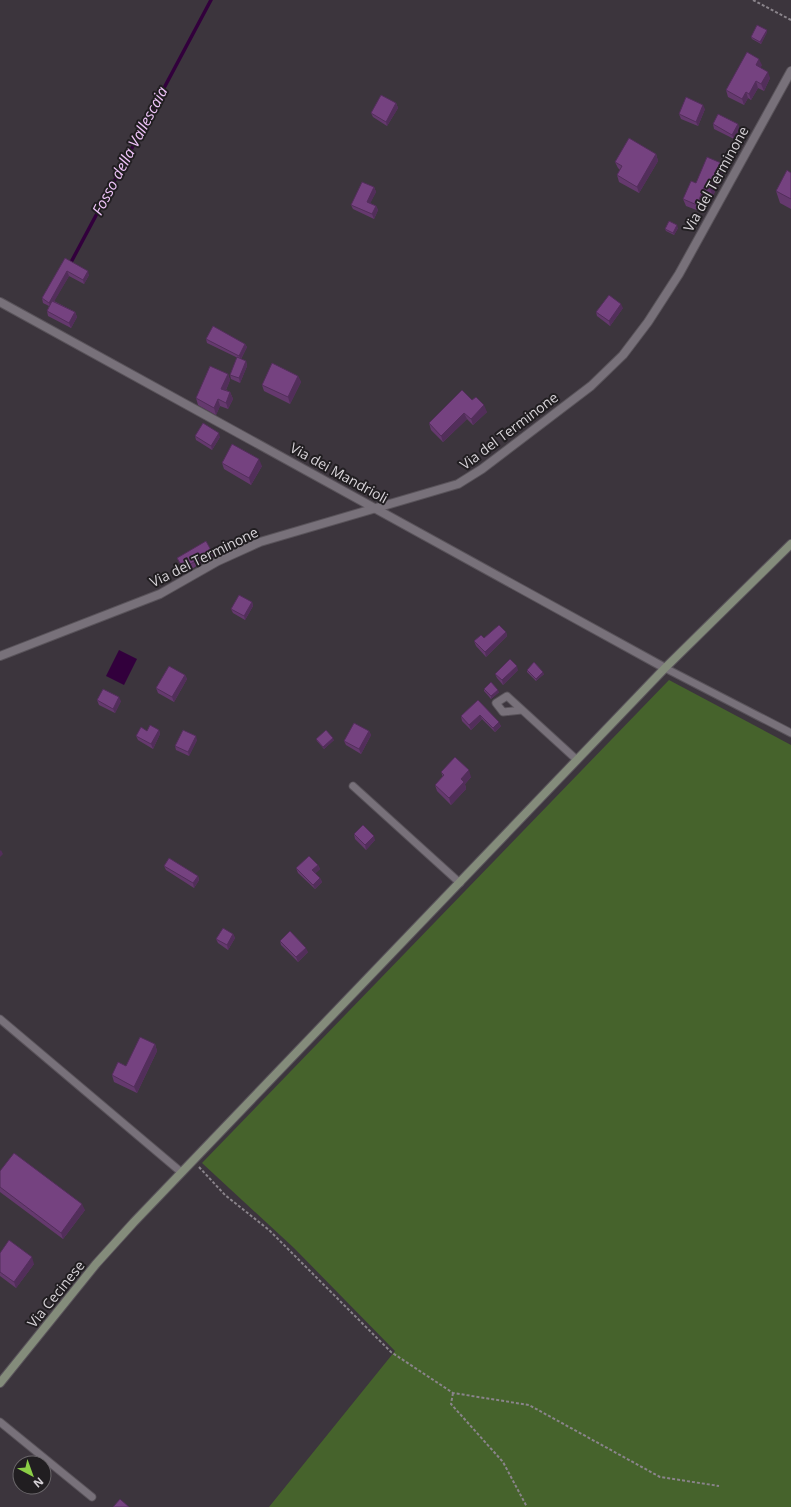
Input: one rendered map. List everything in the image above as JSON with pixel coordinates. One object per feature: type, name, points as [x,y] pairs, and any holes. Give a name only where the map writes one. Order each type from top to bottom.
[{"type":"main road","name":"Via Cecinese","points":[[0,1384],[96,1264],[181,1172],[665,668],[791,544]]},
{"type":"street","name":"Via del Terminone","points":[[0,656],[160,594],[218,561],[260,542],[458,484],[470,478],[591,386],[622,355],[648,322],[679,274],[791,71]]},
{"type":"street","name":"Via dei Mandrioli","points":[[0,302],[665,668]]},
{"type":"lane","points":[[665,668],[791,733]]},
{"type":"lane","points":[[522,710],[577,760]]},
{"type":"lane","points":[[353,786],[460,883]]},
{"type":"lane","points":[[0,1019],[181,1172]]},
{"type":"lane","points":[[0,1422],[92,1497]]},
{"type":"path","points":[[753,0],[791,20]]},
{"type":"path","points":[[193,1160],[225,1195],[268,1230],[391,1352],[453,1393],[529,1405],[660,1477],[719,1486]]},
{"type":"path","points":[[453,1393],[451,1404],[502,1462],[527,1507]]},
{"type":"green space","points":[[669,680],[791,745],[791,1507],[269,1507],[395,1351],[294,1248],[202,1163]]},
{"type":"shaded area","points":[[119,650],[137,659],[124,685],[106,676]]},
{"type":"building","points":[[757,25],[767,30],[760,42],[751,37]]},
{"type":"building","points":[[747,52],[759,59],[756,65],[768,72],[761,84],[756,81],[749,94],[746,92],[742,99],[726,90]]},
{"type":"building","points":[[381,95],[396,103],[386,122],[371,113]]},
{"type":"building","points":[[686,97],[703,105],[696,122],[679,114]]},
{"type":"building","points":[[718,114],[738,124],[732,135],[713,124]]},
{"type":"building","points":[[629,138],[656,154],[637,187],[617,175],[622,166],[615,162]]},
{"type":"building","points":[[707,157],[721,163],[710,189],[704,187],[697,205],[683,199],[691,181],[696,183]]},
{"type":"building","points":[[787,170],[791,173],[791,199],[776,191]]},
{"type":"building","points":[[362,182],[374,187],[367,202],[376,206],[372,214],[351,205]]},
{"type":"building","points":[[669,221],[677,225],[673,233],[665,229]]},
{"type":"building","points":[[65,258],[88,271],[83,280],[67,271],[49,303],[42,298]]},
{"type":"building","points":[[609,295],[621,304],[609,321],[596,312]]},
{"type":"building","points":[[52,301],[75,312],[69,323],[47,311]]},
{"type":"building","points":[[213,326],[245,344],[239,356],[206,339]]},
{"type":"building","points":[[237,357],[246,361],[239,378],[230,375]]},
{"type":"building","points":[[272,363],[298,376],[288,397],[262,385]]},
{"type":"building","points":[[210,366],[228,374],[221,389],[230,392],[226,403],[218,399],[214,408],[196,398]]},
{"type":"building","points":[[462,390],[472,400],[476,397],[484,405],[471,419],[464,413],[441,436],[429,423]]},
{"type":"building","points":[[203,423],[219,433],[211,446],[195,436]]},
{"type":"building","points":[[232,444],[259,459],[249,478],[222,463]]},
{"type":"building","points":[[206,541],[212,552],[183,568],[177,558]]},
{"type":"building","points":[[239,595],[252,602],[244,616],[231,609]]},
{"type":"building","points":[[499,625],[506,632],[485,652],[474,641],[481,635],[484,638]]},
{"type":"building","points":[[510,659],[517,666],[502,680],[495,674]]},
{"type":"building","points":[[534,662],[543,672],[536,679],[527,670]]},
{"type":"building","points":[[169,666],[185,675],[172,697],[156,688]]},
{"type":"building","points":[[491,682],[498,690],[491,696],[484,689]]},
{"type":"building","points":[[103,689],[119,697],[113,709],[97,700]]},
{"type":"building","points":[[478,700],[499,722],[493,728],[480,715],[469,725],[461,716]]},
{"type":"building","points":[[354,723],[369,731],[359,749],[344,741]]},
{"type":"building","points":[[150,725],[159,730],[151,744],[136,736],[141,727],[147,731]]},
{"type":"building","points":[[183,730],[196,736],[188,752],[175,746]]},
{"type":"building","points":[[326,730],[333,738],[323,747],[316,739]]},
{"type":"building","points":[[455,757],[469,770],[461,779],[464,782],[449,798],[435,785],[444,775],[441,772]]},
{"type":"building","points":[[363,825],[374,836],[365,845],[354,834]]},
{"type":"building","points":[[309,856],[318,865],[312,870],[320,878],[313,885],[296,868]]},
{"type":"building","points":[[169,858],[198,876],[193,883],[164,866]]},
{"type":"building","points":[[223,928],[233,934],[227,945],[216,939]]},
{"type":"building","points":[[290,931],[306,948],[296,957],[280,941]]},
{"type":"building","points":[[140,1037],[155,1044],[134,1087],[112,1075],[118,1062],[126,1066]]},
{"type":"building","points":[[14,1153],[82,1204],[61,1233],[0,1187],[0,1171]]},
{"type":"building","points":[[9,1240],[32,1257],[14,1282],[0,1272],[0,1253]]},
{"type":"building","points":[[120,1499],[129,1507],[113,1507]]},
{"type":"waterway","name":"Fosso della Vallescaia","points":[[69,266],[211,0]]}]
